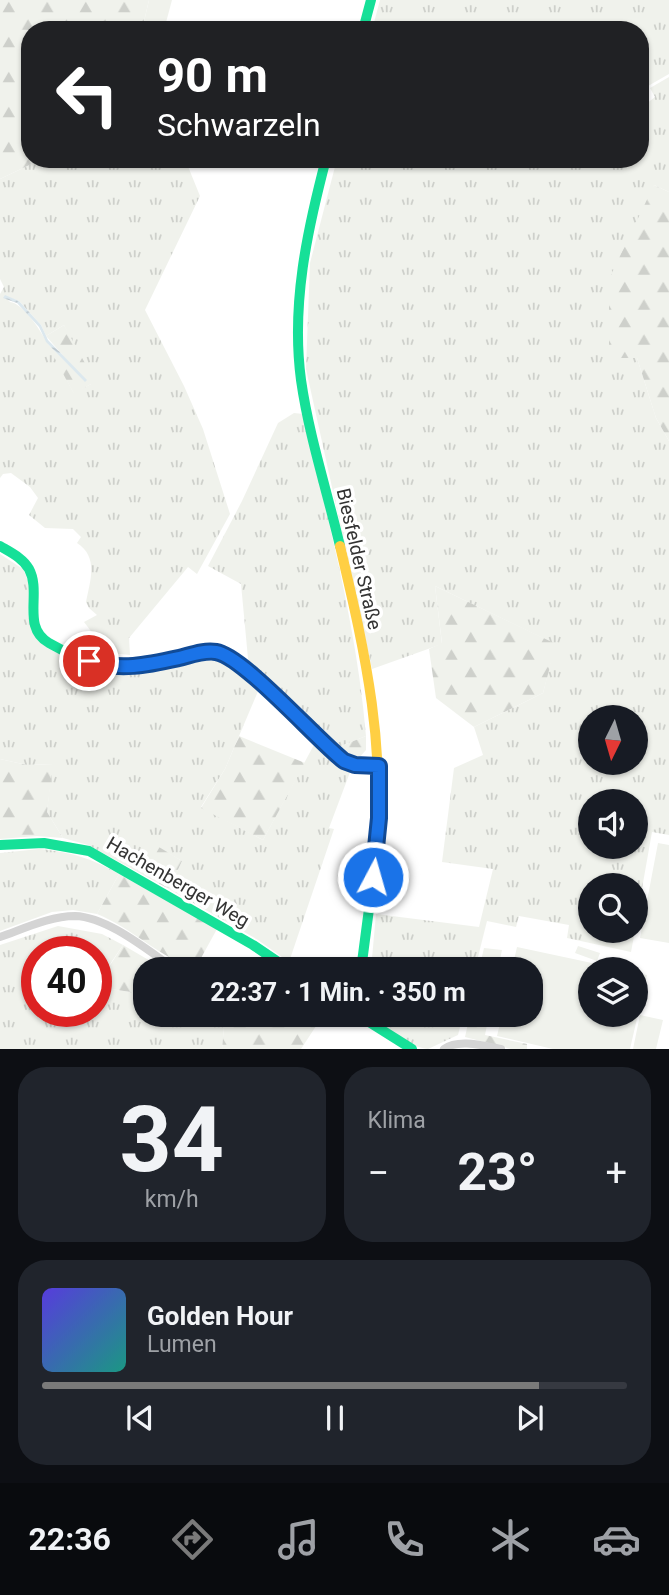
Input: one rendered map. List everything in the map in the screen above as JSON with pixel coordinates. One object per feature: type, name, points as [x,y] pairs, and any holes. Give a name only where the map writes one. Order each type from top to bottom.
[{"type":"street","points":[[365,21],[371,0]]},
{"type":"street","name":"Biesfelder Straße","points":[[324,168],[307,230],[300,272],[300,371],[365,663],[377,730],[379,818],[363,957]]},
{"type":"street","points":[[0,546],[28,568],[33,585],[35,629],[44,640],[89,661],[116,667],[139,666],[206,652],[225,654],[251,674],[344,761],[355,765],[379,766]]},
{"type":"street","name":"Hachenberger Weg","points":[[0,845],[44,843],[89,851],[271,957]]},
{"type":"street","points":[[0,937],[58,918],[76,916],[115,929],[157,957]]},
{"type":"street","points":[[377,1027],[412,1049]]},
{"type":"street","points":[[444,1049],[469,1043],[501,1049]]},
{"type":"green space","points":[[0,0],[149,0],[144,21],[21,21],[23,168],[0,179]]},
{"type":"green space","points":[[149,0],[172,0],[166,21],[144,21]]},
{"type":"green space","points":[[380,0],[669,0],[669,74],[649,85],[649,21],[374,21]]},
{"type":"green space","points":[[669,77],[669,192],[654,185],[637,358],[656,418],[669,441],[669,835],[652,832],[648,855],[648,789],[578,789],[578,859],[647,859],[645,873],[578,873],[578,940],[567,938],[569,925],[519,916],[516,927],[487,921],[478,957],[372,957],[376,914],[479,927],[493,869],[442,862],[454,768],[483,755],[474,727],[543,693],[555,644],[435,586],[442,644],[372,669],[306,369],[310,263],[335,168],[649,168],[649,102],[655,97],[650,88]]},
{"type":"green space","points":[[23,168],[189,168],[200,196],[145,310],[203,429],[230,514],[197,574],[188,567],[129,638],[130,655],[106,651],[84,622],[97,615],[86,602],[91,562],[77,543],[81,537],[73,529],[45,528],[29,515],[38,498],[30,487],[11,473],[3,474],[0,478],[0,294],[4,287],[0,279],[0,179]],"holes":[[[5,296],[19,301],[41,325],[46,336],[64,325],[91,384],[74,393],[37,327],[19,306]]]},
{"type":"green space","points":[[654,185],[669,192],[669,441],[656,418],[637,358],[609,358],[609,279]]},
{"type":"green space","points":[[64,325],[92,376],[91,384],[74,394],[46,342],[85,381],[46,336]]},
{"type":"green space","points":[[294,413],[303,414],[340,574],[362,695],[366,736],[336,748],[249,669],[241,584],[208,566],[278,423]]},
{"type":"green space","points":[[0,554],[23,569],[30,585],[42,644],[100,672],[114,675],[215,656],[229,661],[259,689],[225,769],[201,807],[263,840],[316,741],[340,768],[352,767],[329,828],[334,829],[291,957],[282,957],[258,940],[169,889],[182,861],[154,845],[136,871],[88,845],[63,838],[47,812],[52,764],[27,765],[0,759]]},
{"type":"green space","points":[[435,586],[556,644],[543,693],[474,727],[436,698],[429,649],[442,643]]},
{"type":"green space","points":[[239,736],[305,763],[263,840],[201,808],[225,769]]},
{"type":"green space","points":[[366,736],[366,750],[358,759],[346,756],[336,748]]},
{"type":"green space","points":[[0,759],[27,765],[53,764],[47,812],[63,838],[37,836],[0,839]]},
{"type":"green space","points":[[658,843],[669,845],[669,943],[648,939],[648,896]]},
{"type":"green space","points":[[154,844],[182,861],[169,889],[136,871]]},
{"type":"green space","points":[[39,849],[80,857],[119,874],[97,914],[73,910],[52,912],[0,931],[0,853]]},
{"type":"green space","points":[[119,874],[217,929],[202,957],[169,957],[97,914]]},
{"type":"green space","points":[[58,926],[106,936],[27,936]]},
{"type":"green space","points":[[21,938],[21,1027],[112,1027],[112,989],[133,992],[133,1027],[224,1027],[222,1049],[0,1049],[0,945]]},
{"type":"green space","points":[[112,939],[123,945],[112,961]]},
{"type":"green space","points":[[590,943],[633,943],[631,952]]},
{"type":"green space","points":[[123,945],[144,957],[133,957],[133,992],[112,989],[112,962]]},
{"type":"green space","points":[[578,946],[600,953],[598,957],[586,957],[575,953]]},
{"type":"green space","points":[[517,947],[578,960],[578,1027],[635,1027],[630,1049],[553,1049],[497,1036],[499,1027],[543,1027],[543,957],[515,957]]},
{"type":"green space","points":[[484,948],[502,950],[501,957],[482,957]]},
{"type":"green space","points":[[648,1017],[663,1020],[656,1049],[633,1049],[638,1027],[648,1027]]},
{"type":"green space","points":[[224,1027],[315,1027],[301,1049],[222,1049]]},
{"type":"green space","points":[[385,1027],[460,1027],[458,1035],[428,1049],[398,1037]]},
{"type":"green space","points":[[467,1027],[487,1027],[485,1035],[527,1044],[527,1049],[511,1049],[465,1037]]},
{"type":"water","points":[[5,295],[19,301],[41,325],[48,340],[87,380],[85,382],[46,342],[39,327],[17,303],[3,298]]},
{"type":"traffic: fast","points":[[365,21],[371,0]]},
{"type":"traffic: fast","points":[[324,168],[303,268],[298,352],[309,422],[340,546]]},
{"type":"traffic: fast","points":[[0,546],[20,558],[29,569],[34,588],[36,628],[49,643],[78,657],[125,666],[156,663],[201,652],[219,653],[266,685],[344,761],[355,765],[379,766]]},
{"type":"traffic: fast","points":[[0,845],[44,843],[89,851],[271,957]]},
{"type":"traffic: fast","points":[[363,957],[375,863]]},
{"type":"traffic: fast","points":[[377,1027],[412,1049]]},
{"type":"traffic: slow","points":[[340,546],[372,703],[378,781],[375,863]]},
{"type":"route","points":[[89,661],[127,668],[206,652],[225,654],[344,761],[355,765],[379,766],[379,818],[373,877]]}]
